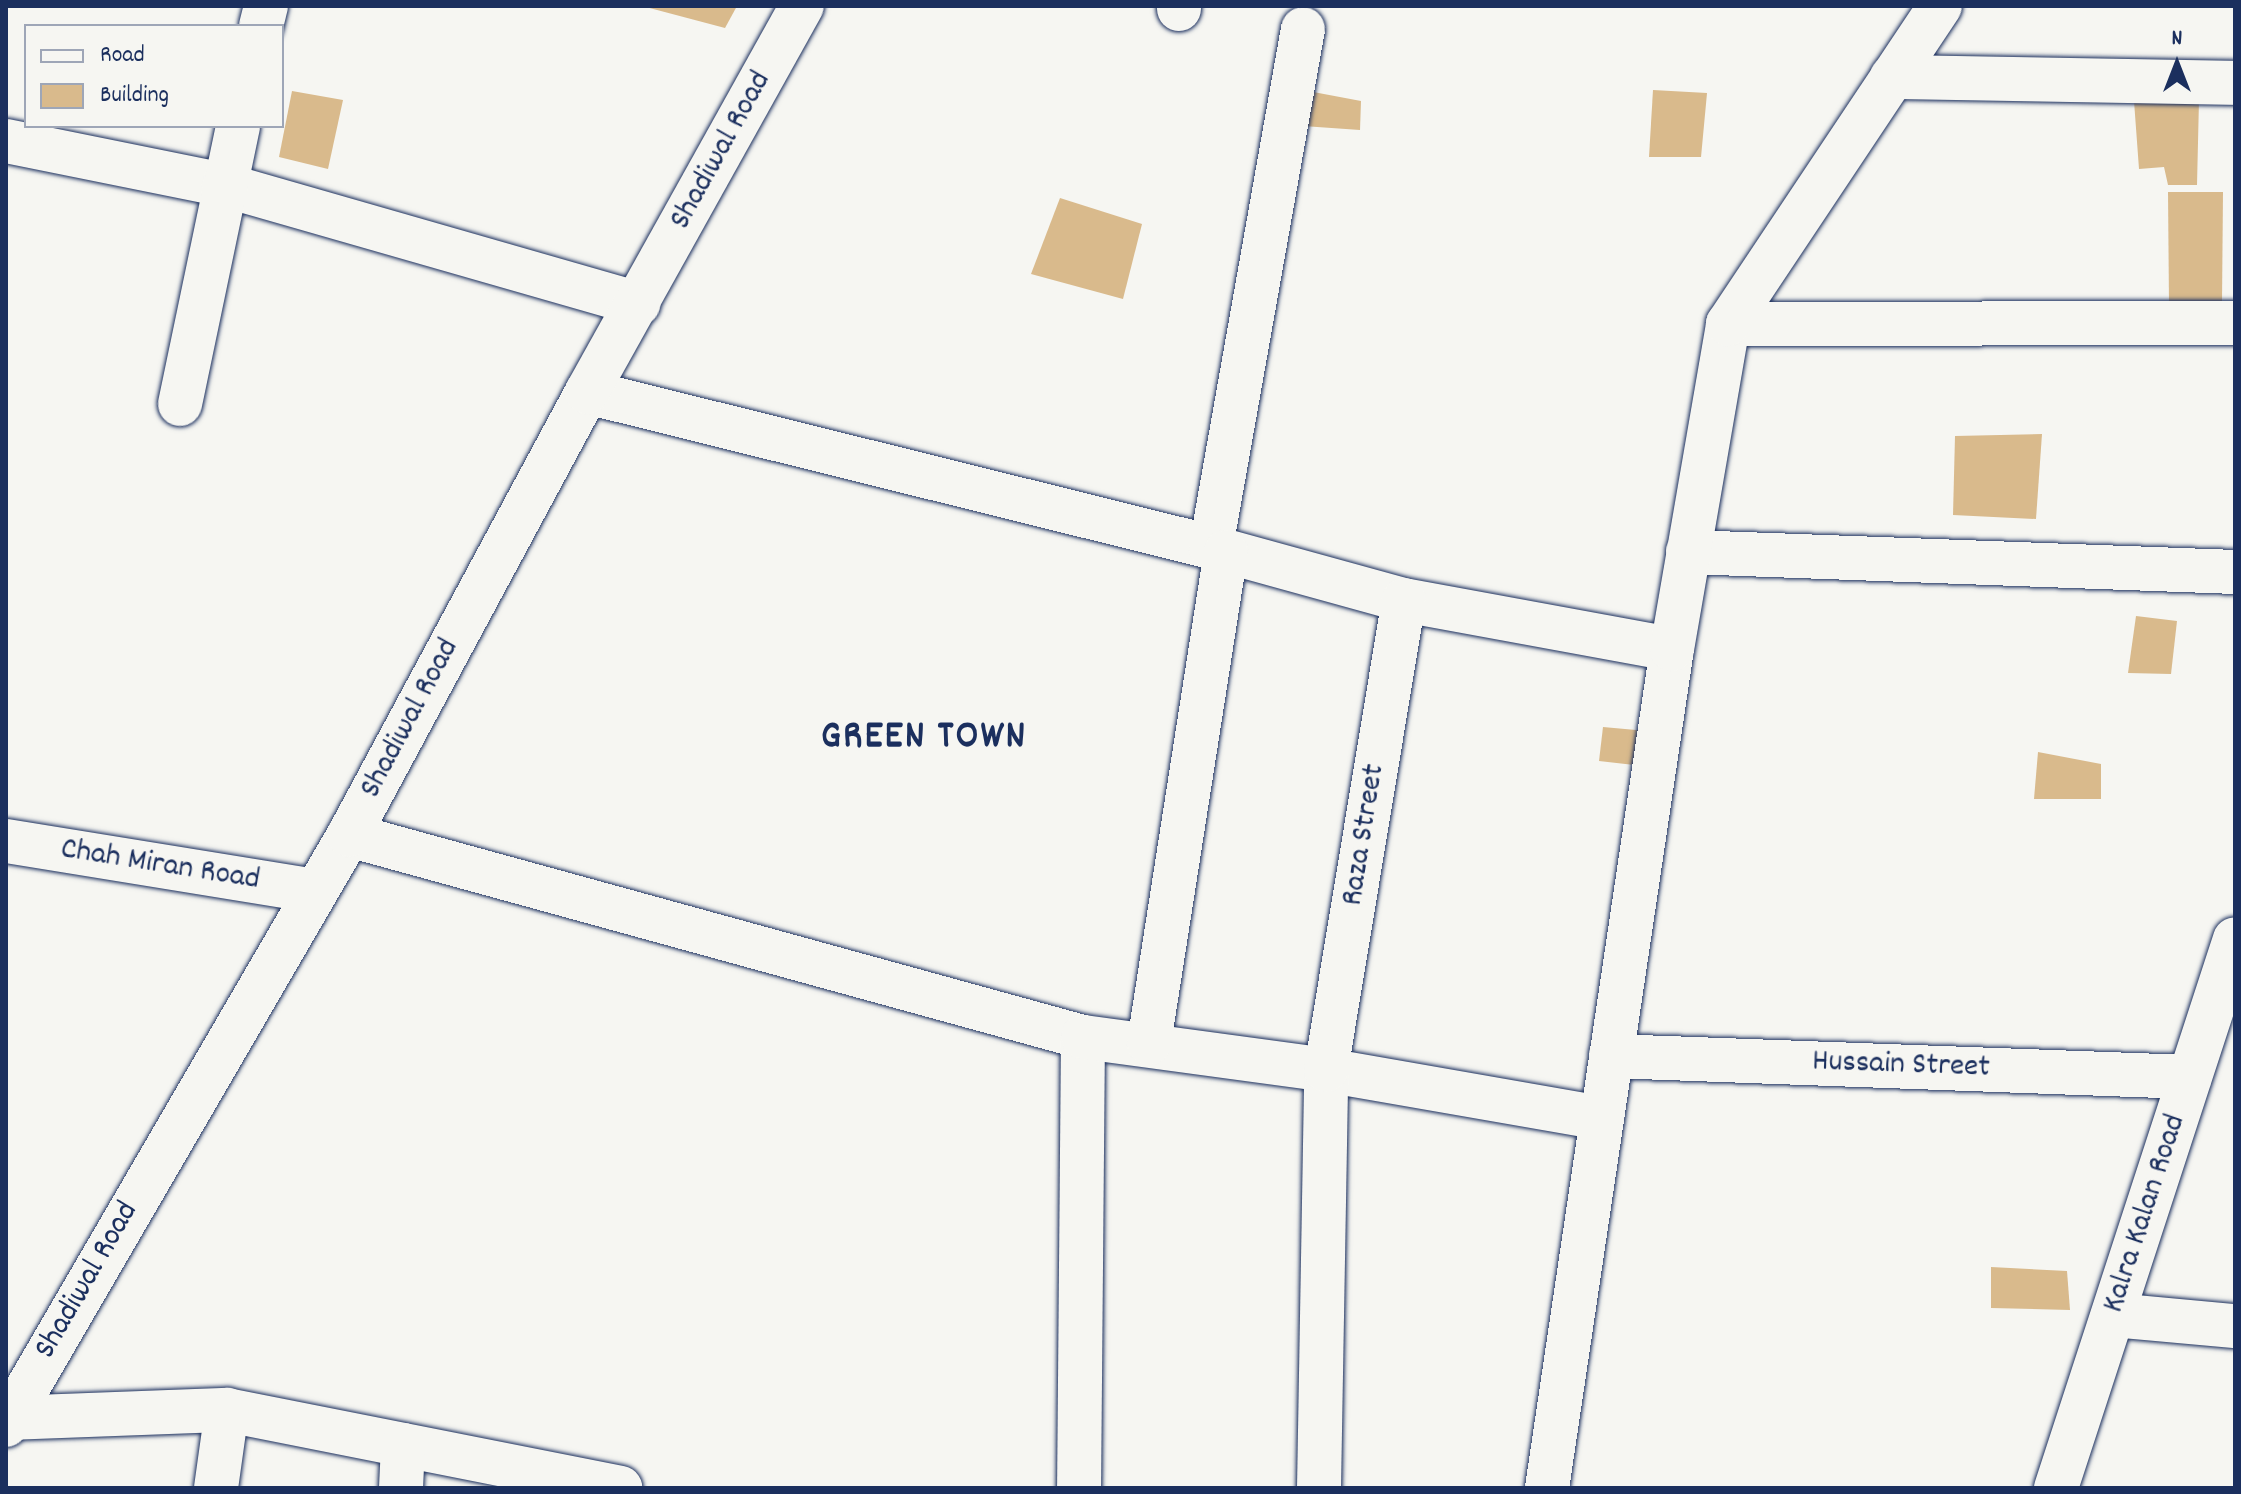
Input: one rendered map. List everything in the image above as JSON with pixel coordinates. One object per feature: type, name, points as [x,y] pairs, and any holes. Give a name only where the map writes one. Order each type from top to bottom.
[{"type":"street","name":"Shadiwal Road","points":[[7,1420],[349,835],[587,392],[802,6]]},
{"type":"street","points":[[1547,1488],[1672,649],[1728,324],[1940,6]]},
{"type":"street","points":[[1149,1043],[1219,549],[1303,29]]},
{"type":"street","points":[[1892,77],[2235,83]]},
{"type":"street","points":[[180,404],[238,128]]},
{"type":"street","points":[[6,141],[224,185],[638,304]]},
{"type":"street","points":[[1728,324],[2235,323]]},
{"type":"street","points":[[587,392],[1219,549],[1404,600],[1672,649]]},
{"type":"street","points":[[1688,552],[2235,572]]},
{"type":"street","name":"Raza Street","points":[[1319,1488],[1326,1070],[1404,600]]},
{"type":"street","points":[[349,835],[1083,1037],[1149,1043],[1326,1070],[1602,1118]]},
{"type":"street","name":"Chah Miran Road","points":[[6,841],[315,891]]},
{"type":"street","name":"Kalra Kalan Road","points":[[2056,1488],[2235,939]]},
{"type":"street","points":[[1079,1488],[1083,1037]]},
{"type":"street","name":"Hussain Street","points":[[1611,1056],[2190,1077]]},
{"type":"street","points":[[2113,1315],[2235,1326]]},
{"type":"street","points":[[216,1488],[227,1410]]},
{"type":"street","points":[[7,1420],[227,1410],[620,1488]]},
{"type":"street","points":[[401,1488],[403,1445]]},
{"type":"building","points":[[642,6],[737,6],[725,28]]},
{"type":"building","points":[[1653,90],[1707,93],[1701,157],[1649,157]]},
{"type":"building","points":[[292,91],[343,100],[328,169],[279,157]]},
{"type":"building","points":[[1308,91],[1361,101],[1360,130],[1303,126]]},
{"type":"building","points":[[2199,100],[2197,185],[2168,185],[2164,167],[2139,169],[2134,101]]},
{"type":"building","points":[[2168,192],[2223,192],[2222,303],[2169,305]]},
{"type":"building","points":[[1060,198],[1142,224],[1123,299],[1031,274]]},
{"type":"building","points":[[2042,434],[2036,519],[1953,515],[1955,436]]},
{"type":"building","points":[[2136,616],[2177,621],[2171,674],[2128,673]]},
{"type":"building","points":[[1603,727],[1647,731],[1643,766],[1599,761]]},
{"type":"building","points":[[2038,752],[2101,764],[2101,799],[2034,799]]},
{"type":"building","points":[[1991,1267],[2067,1271],[2070,1310],[1991,1308]]},
{"type":"district","name":"GREEN TOWN","points":[[924,739]]}]
